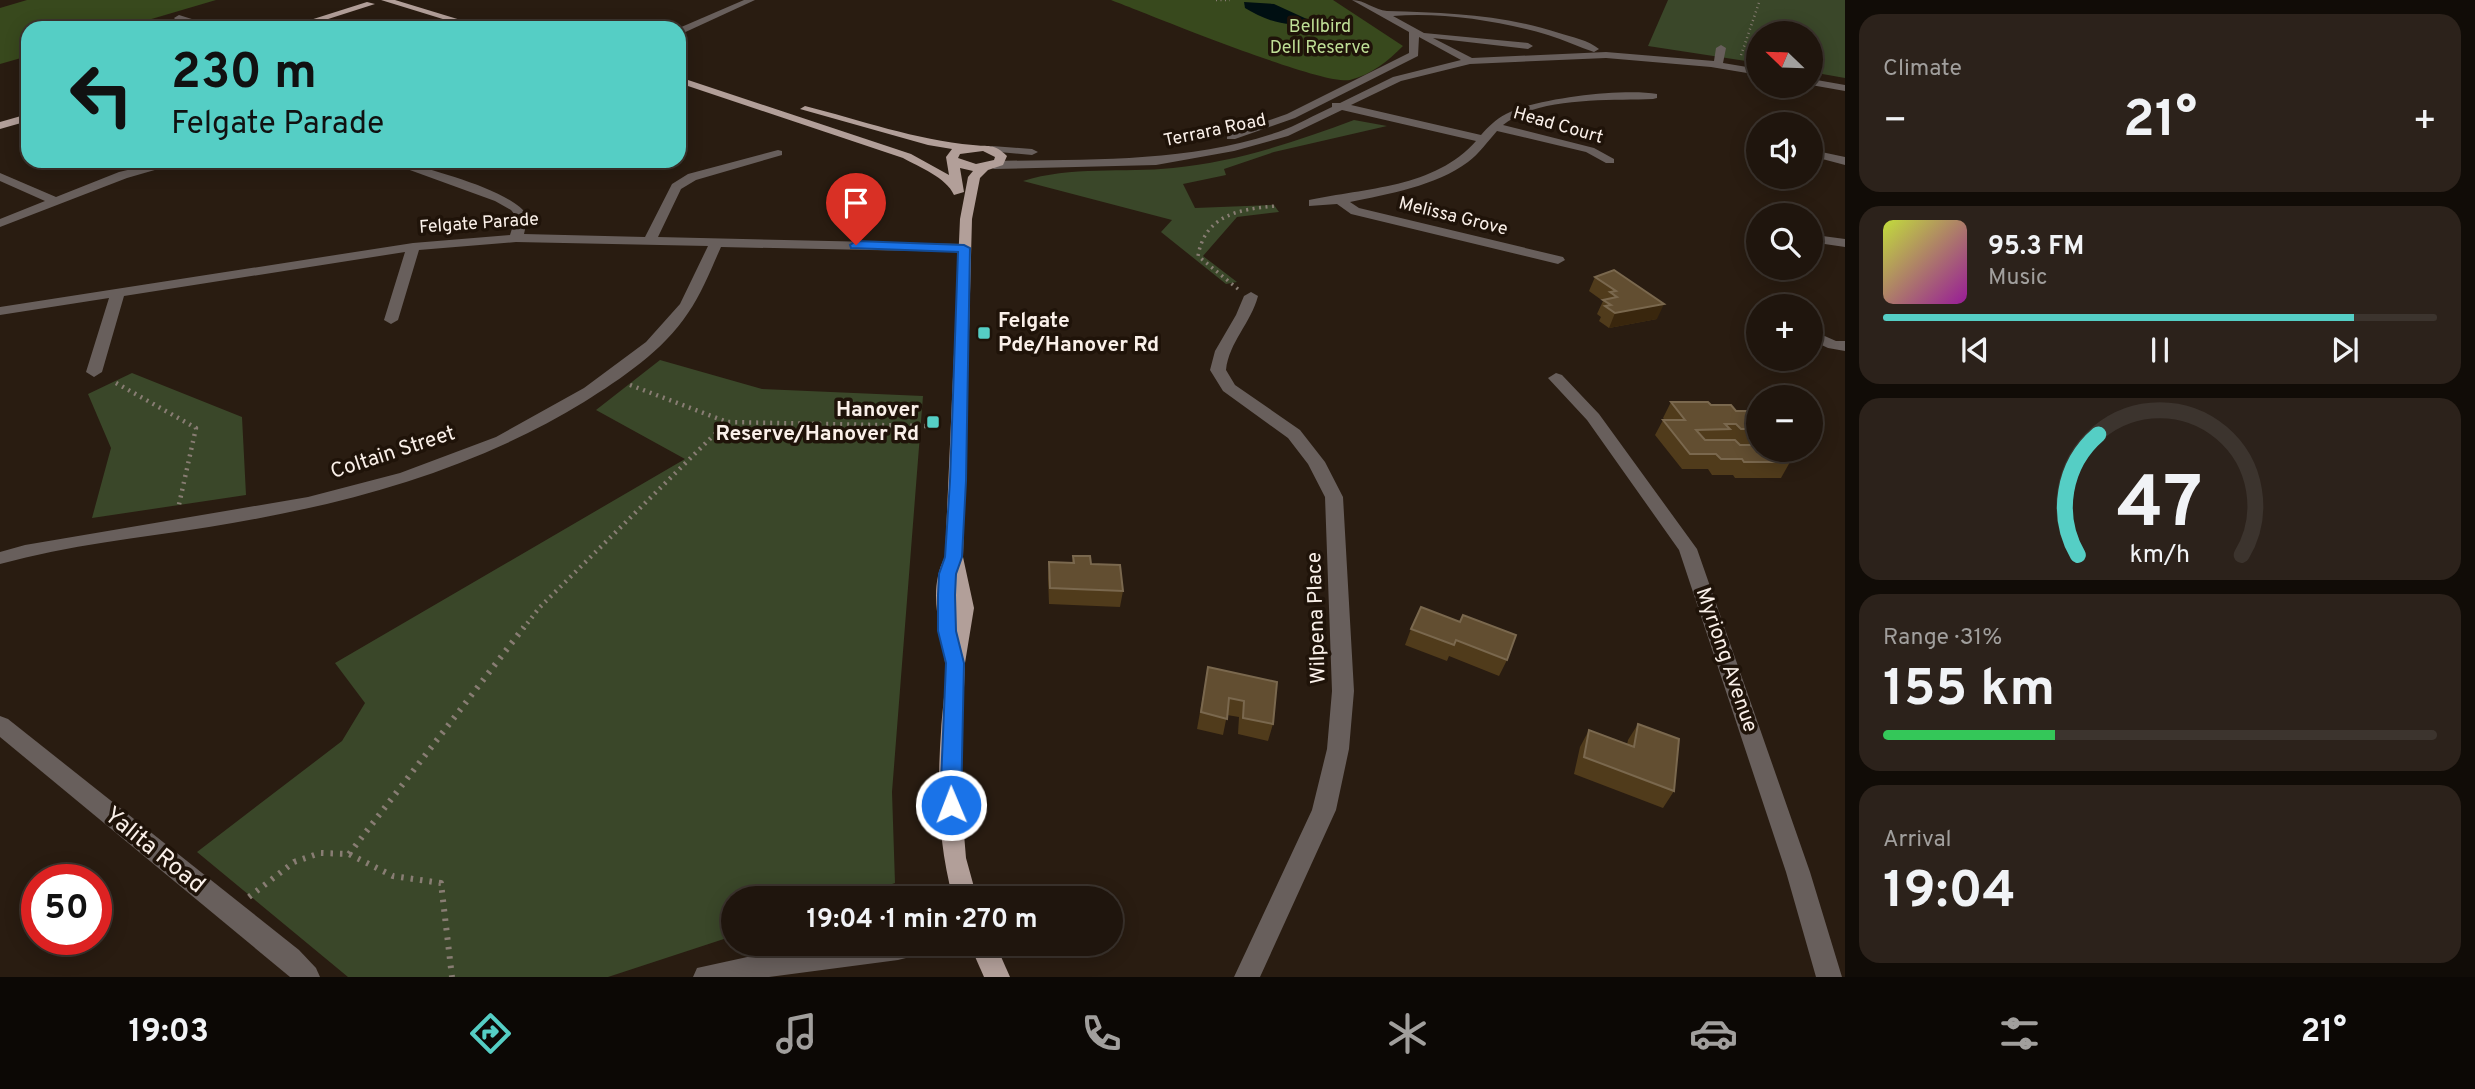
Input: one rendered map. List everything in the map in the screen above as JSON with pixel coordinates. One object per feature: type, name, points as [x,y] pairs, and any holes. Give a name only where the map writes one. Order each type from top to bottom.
[{"type":"main road","points":[[312,21],[364,2],[385,0],[456,21]]},
{"type":"main road","points":[[364,2],[414,10]]},
{"type":"main road","points":[[686,81],[922,162],[957,187]]},
{"type":"main road","points":[[686,81],[932,143],[992,149],[1001,156],[974,177],[964,248],[954,557],[947,574],[947,631],[955,663],[949,786],[956,886]]},
{"type":"main road","points":[[0,126],[21,119]]},
{"type":"main road","points":[[846,134],[953,159],[967,167],[989,166]]},
{"type":"main road","points":[[966,219],[953,159],[956,151],[968,147]]},
{"type":"main road","points":[[988,956],[997,977]]},
{"type":"street","points":[[686,30],[751,0]]},
{"type":"street","points":[[1356,0],[1454,53]]},
{"type":"street","points":[[1382,14],[1405,10],[1463,17],[1574,38],[1594,49]]},
{"type":"street","points":[[179,18],[189,21]]},
{"type":"street","points":[[1414,32],[1528,46]]},
{"type":"street","name":"Terrara Road","points":[[992,149],[1090,153],[1171,149],[1248,132],[1324,100],[1414,54],[1414,32]]},
{"type":"street","name":"Terrara Road","points":[[1382,70],[1454,53],[1528,46],[1664,55],[1746,70]]},
{"type":"street","points":[[1714,65],[1721,48]]},
{"type":"street","name":"Terrara Road","points":[[1454,53],[1470,61]]},
{"type":"street","name":"Terrara Road","points":[[989,166],[1136,162],[1208,153],[1284,134],[1396,79],[1470,61],[1594,55],[1714,65]]},
{"type":"street","points":[[1824,84],[1845,88]]},
{"type":"street","name":"Melissa Grove","points":[[1313,203],[1342,202],[1422,179],[1460,163],[1510,116],[1556,104],[1653,96]]},
{"type":"street","points":[[1324,100],[1342,107],[1483,139]]},
{"type":"street","name":"Head Court","points":[[1496,127],[1590,150],[1610,161]]},
{"type":"street","points":[[650,240],[676,187],[692,177],[778,153]]},
{"type":"street","points":[[1823,156],[1845,161]]},
{"type":"street","points":[[0,223],[123,176],[153,168]]},
{"type":"street","points":[[411,168],[499,198],[516,207],[523,216],[516,238]]},
{"type":"street","points":[[0,177],[55,201]]},
{"type":"street","name":"Melissa Grove","points":[[1342,202],[1355,211],[1558,260]]},
{"type":"street","name":"Felgate Parade","points":[[0,311],[413,247],[516,238],[964,248]]},
{"type":"street","points":[[1823,240],[1845,243]]},
{"type":"street","name":"Coltain Street","points":[[0,558],[96,537],[298,505],[362,490],[486,447],[574,402],[643,352],[681,313],[718,241]]},
{"type":"street","points":[[391,320],[413,247]]},
{"type":"street","points":[[94,372],[118,292]]},
{"type":"street","name":"Wilpena Place","points":[[1247,977],[1324,810],[1338,748],[1343,691],[1334,497],[1316,462],[1294,434],[1229,388],[1218,370],[1221,352],[1248,313],[1251,296]]},
{"type":"street","points":[[1823,340],[1833,345],[1845,346]]},
{"type":"street","name":"Myriong Avenue","points":[[1556,379],[1593,417],[1688,549],[1798,872],[1829,977]]},
{"type":"street","name":"Yalita Road","points":[[0,725],[307,977]]},
{"type":"street","points":[[706,977],[756,964],[774,956]]},
{"type":"street","points":[[756,964],[841,956]]},
{"type":"path","points":[[1216,0],[1230,0]]},
{"type":"path","points":[[1739,62],[1760,0]]},
{"type":"path","points":[[1251,296],[1201,258],[1199,249],[1205,234],[1221,215],[1243,209],[1276,206]]},
{"type":"path","points":[[116,383],[196,428],[178,508]]},
{"type":"path","points":[[631,385],[727,422],[926,426]]},
{"type":"path","points":[[349,854],[539,608],[727,422]]},
{"type":"path","points":[[230,912],[282,869],[298,860],[324,851],[349,854],[395,877],[431,879],[441,883],[452,977]]},
{"type":"green space","points":[[27,0],[216,0],[145,21],[21,21],[21,58],[0,64],[0,8]]},
{"type":"green space","name":"Bellbird Dell Reserve","points":[[1111,0],[1333,0],[1403,46],[1372,71],[1350,80],[1333,79],[1272,61]]},
{"type":"green space","points":[[1668,0],[1845,0],[1845,78],[1824,74],[1824,21],[1746,21],[1746,61],[1648,46]]},
{"type":"green space","points":[[1354,120],[1387,126],[1274,152],[1224,169],[1226,175],[1183,184],[1195,208],[1274,205],[1279,212],[1237,217],[1203,256],[1237,282],[1226,284],[1161,232],[1172,220],[1023,181],[1059,173],[1173,168],[1220,161],[1287,143]]},
{"type":"green space","points":[[660,360],[762,389],[923,396],[892,792],[895,883],[886,886],[721,886],[721,940],[608,977],[348,977],[197,852],[342,741],[365,703],[335,663],[685,459],[596,410]]},
{"type":"green space","points":[[132,373],[242,417],[246,495],[92,518],[111,448],[88,394]]},
{"type":"shaded area","points":[[1244,2],[1274,4],[1309,20],[1293,24],[1276,22],[1245,8]]},
{"type":"building","points":[[1614,270],[1664,304],[1615,313],[1605,306],[1611,305],[1603,300],[1617,297],[1610,292],[1616,291],[1595,277]]},
{"type":"building","points":[[1671,402],[1708,402],[1711,405],[1731,405],[1736,411],[1746,411],[1746,429],[1741,429],[1736,424],[1725,424],[1730,429],[1696,430],[1705,440],[1735,440],[1740,445],[1746,445],[1746,462],[1742,459],[1721,459],[1716,454],[1690,454],[1663,420],[1685,420]]},
{"type":"building","points":[[1073,556],[1090,556],[1091,564],[1120,565],[1123,591],[1050,588],[1049,562],[1074,563]]},
{"type":"building","points":[[1421,607],[1460,622],[1463,615],[1516,635],[1507,660],[1456,640],[1454,645],[1411,629]]},
{"type":"building","points":[[1208,667],[1277,682],[1273,724],[1243,718],[1244,701],[1229,698],[1227,719],[1201,712]]},
{"type":"building","points":[[1638,724],[1679,739],[1674,791],[1584,757],[1589,730],[1634,747]]},
{"type":"place","name":"Felgate Pde/Hanover Rd","points":[[984,333]]},
{"type":"place","name":"Hanover Reserve/Hanover Rd","points":[[933,422]]},
{"type":"route","points":[[856,245],[964,248],[958,481],[954,557],[947,574],[947,631],[955,663],[949,786],[951,805]]}]
